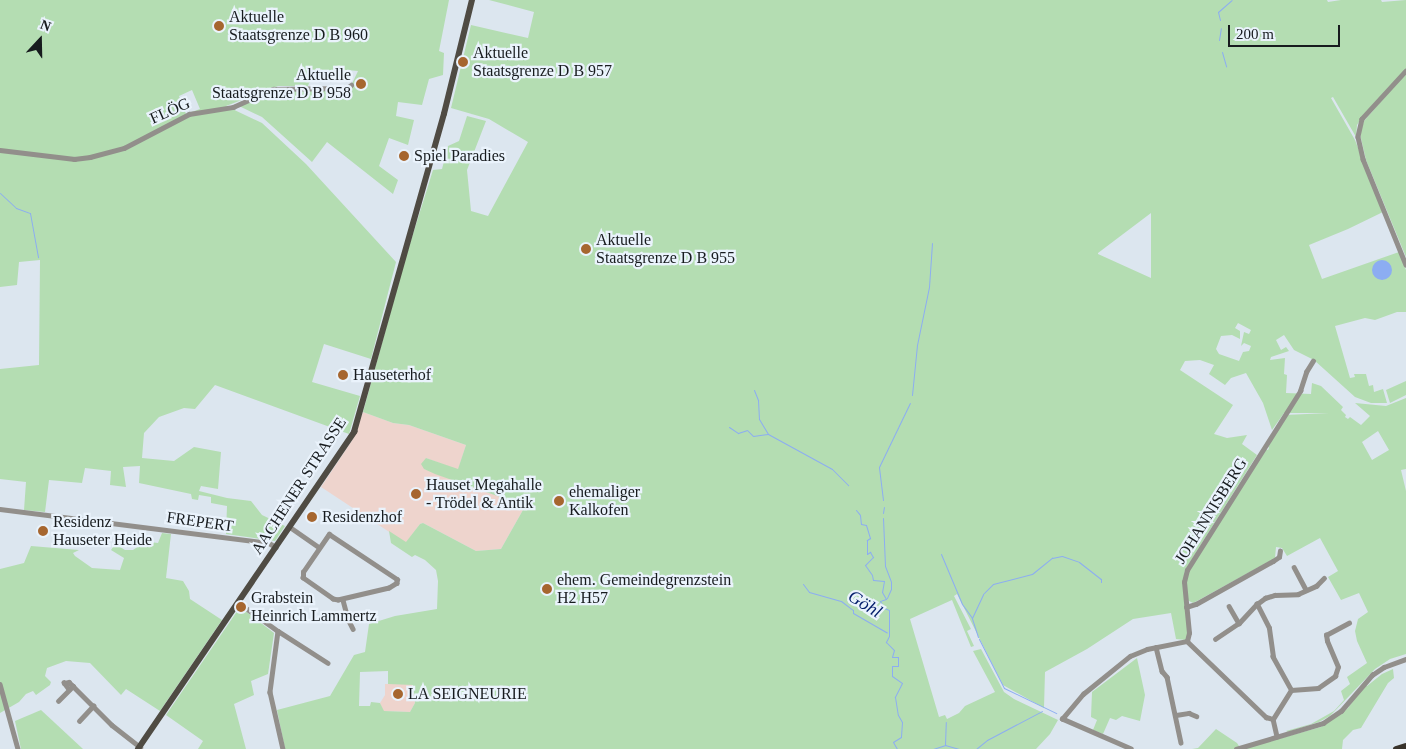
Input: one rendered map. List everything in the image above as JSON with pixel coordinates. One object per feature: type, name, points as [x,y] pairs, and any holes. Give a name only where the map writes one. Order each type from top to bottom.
[{"type":"highway","points":[[1396,749],[1406,746]]},
{"type":"main road","name":"AACHENER STRASSE","points":[[139,748],[345,447],[357,423],[442,123],[472,0]]},
{"type":"street","points":[[1406,71],[1362,119],[1358,137],[1363,159],[1406,266]]},
{"type":"street","name":"FLÖG","points":[[0,150],[74,159],[98,156],[124,148],[190,114],[233,107],[272,88],[347,88],[350,85]]},
{"type":"street","name":"JOHANNISBERG","points":[[1187,641],[1189,634],[1184,582],[1190,566],[1300,391],[1306,372],[1313,361]]},
{"type":"street","name":"FREPERT","points":[[0,509],[261,542],[276,548]]},
{"type":"street","points":[[290,527],[318,547]]},
{"type":"street","points":[[331,534],[397,579],[397,583],[389,588],[343,600],[332,599],[303,578],[303,572],[318,547],[326,536],[331,534]]},
{"type":"street","points":[[1186,607],[1196,604],[1273,561],[1279,556],[1280,551]]},
{"type":"street","points":[[1294,567],[1306,590]]},
{"type":"street","points":[[1215,638],[1239,623],[1265,598],[1275,595],[1289,596],[1316,586],[1324,578]]},
{"type":"street","points":[[343,600],[348,619],[354,629]]},
{"type":"street","points":[[239,603],[328,663]]},
{"type":"street","points":[[1257,604],[1269,628],[1273,657],[1291,690]]},
{"type":"street","points":[[1229,606],[1239,623]]},
{"type":"street","points":[[1291,690],[1318,688],[1332,680],[1338,667],[1326,641],[1326,635],[1348,623]]},
{"type":"street","points":[[278,631],[270,692],[283,749]]},
{"type":"street","points":[[1131,749],[1062,719],[1083,694],[1130,656],[1156,647],[1187,641],[1266,717],[1273,720]]},
{"type":"street","points":[[1156,647],[1162,671],[1167,677],[1181,743]]},
{"type":"street","points":[[1236,749],[1310,728],[1329,719],[1341,711],[1372,675],[1384,667],[1406,659]]},
{"type":"street","points":[[69,690],[64,683],[69,682],[139,748]]},
{"type":"street","points":[[0,684],[18,749]]},
{"type":"street","points":[[58,701],[73,686]]},
{"type":"street","points":[[1277,737],[1273,720],[1291,690]]},
{"type":"street","points":[[79,721],[94,706]]},
{"type":"street","points":[[1176,715],[1189,713],[1196,716]]},
{"type":"shaded area","points":[[363,412],[393,423],[409,425],[466,445],[458,470],[426,458],[424,469],[523,505],[523,510],[501,549],[476,551],[423,523],[420,524],[406,543],[321,487],[353,439]]},
{"type":"shaded area","points":[[385,684],[412,684],[415,703],[410,712],[383,711],[380,703],[385,695]]},
{"type":"green space","points":[[0,0],[449,0],[439,51],[444,53],[443,75],[429,79],[422,105],[398,102],[396,116],[414,120],[408,145],[389,138],[379,166],[398,180],[393,194],[327,142],[312,162],[262,117],[239,106],[279,89],[350,88],[358,71],[336,69],[333,73],[323,73],[309,83],[308,86],[278,86],[226,106],[262,123],[306,164],[396,262],[371,359],[324,344],[312,382],[360,396],[349,434],[215,385],[195,409],[184,408],[159,417],[144,433],[142,458],[174,461],[194,447],[221,452],[218,489],[201,486],[199,491],[227,498],[251,501],[262,515],[285,526],[275,541],[226,534],[227,506],[211,503],[211,497],[199,495],[198,500],[192,499],[191,494],[139,483],[140,466],[123,467],[126,487],[110,485],[111,471],[85,468],[82,483],[49,480],[45,512],[24,510],[26,482],[0,479],[0,369],[39,365],[40,260],[19,262],[17,285],[0,287]],"holes":[[[192,90],[200,109],[186,114],[179,96]]]},
{"type":"green space","points":[[489,0],[1327,0],[1328,2],[1341,0],[1381,0],[1382,2],[1406,0],[1406,69],[1364,114],[1357,125],[1356,137],[1333,97],[1331,98],[1355,140],[1383,212],[1309,245],[1322,279],[1399,252],[1406,270],[1406,312],[1397,312],[1375,320],[1365,318],[1335,326],[1350,378],[1355,377],[1354,374],[1366,374],[1369,386],[1373,385],[1374,392],[1383,389],[1387,403],[1371,403],[1355,397],[1314,360],[1294,350],[1284,335],[1276,340],[1281,350],[1286,347],[1289,351],[1271,357],[1270,360],[1285,358],[1284,374],[1287,375],[1286,393],[1311,394],[1312,383],[1321,386],[1343,407],[1341,410],[1346,415],[1345,417],[1348,419],[1350,417],[1361,425],[1370,416],[1355,403],[1386,406],[1406,398],[1406,469],[1401,470],[1406,491],[1406,654],[1390,659],[1375,669],[1330,716],[1319,722],[1288,732],[1286,731],[1311,724],[1334,711],[1344,700],[1341,691],[1350,684],[1347,677],[1367,663],[1357,641],[1355,631],[1358,619],[1368,612],[1359,593],[1341,600],[1328,577],[1338,571],[1320,538],[1287,556],[1282,548],[1276,547],[1275,558],[1193,603],[1187,600],[1185,584],[1189,571],[1265,449],[1268,450],[1267,445],[1285,415],[1329,413],[1284,413],[1272,430],[1263,403],[1246,373],[1231,378],[1225,385],[1209,374],[1214,365],[1200,360],[1185,361],[1180,370],[1233,405],[1214,434],[1227,438],[1247,435],[1242,444],[1257,455],[1185,570],[1183,583],[1188,634],[1186,640],[1176,639],[1171,613],[1133,619],[1087,649],[1045,672],[1044,708],[1003,685],[957,594],[954,596],[971,629],[967,631],[974,646],[971,647],[952,600],[910,619],[939,717],[945,715],[947,719],[959,713],[965,706],[995,692],[973,651],[981,649],[1004,692],[1014,699],[1058,720],[1050,734],[1036,749],[285,749],[277,710],[330,696],[354,655],[365,652],[369,624],[395,616],[437,609],[438,581],[436,570],[425,560],[415,555],[412,557],[391,543],[389,531],[406,542],[420,524],[423,523],[476,551],[501,549],[523,510],[523,505],[435,474],[424,469],[421,464],[426,458],[458,469],[466,445],[409,425],[393,423],[363,412],[404,263],[433,170],[442,169],[448,146],[459,141],[467,116],[486,121],[467,170],[471,211],[488,216],[528,142],[489,119],[451,108],[471,25],[528,38],[534,12]],"holes":[[[1151,213],[1151,278],[1098,253]],[[1238,323],[1251,330],[1249,334],[1244,332],[1241,346],[1244,343],[1251,346],[1249,351],[1243,352],[1239,361],[1219,354],[1216,349],[1221,336],[1232,335],[1240,339],[1240,331],[1235,328]],[[1378,431],[1389,450],[1372,460],[1362,442]],[[388,671],[388,684],[413,685],[415,703],[410,712],[384,711],[380,703],[371,702],[370,706],[359,706],[360,672]]]},
{"type":"green space","points":[[1406,73],[1406,257],[1366,160],[1360,134],[1364,121]]},
{"type":"green space","points":[[1406,381],[1406,395],[1390,403],[1386,390]]},
{"type":"green space","points":[[162,533],[171,534],[166,578],[183,581],[189,591],[190,599],[222,620],[160,711],[126,689],[121,695],[90,663],[66,661],[47,668],[45,676],[51,682],[50,685],[36,695],[33,691],[26,694],[19,702],[0,713],[0,569],[24,563],[31,546],[79,550],[73,553],[75,556],[92,568],[120,570],[124,558],[111,550],[115,544],[125,550],[133,550],[142,541],[158,543]]},
{"type":"green space","points":[[240,607],[274,633],[268,674],[251,681],[254,695],[234,704],[246,749],[198,749],[203,741],[166,715]]},
{"type":"green space","points":[[1137,658],[1145,695],[1140,721],[1122,716],[1116,720],[1110,718],[1103,734],[1093,730],[1097,720],[1091,717],[1092,692]]},
{"type":"green space","points":[[1393,669],[1394,678],[1388,683],[1361,728],[1353,730],[1343,740],[1342,749],[1242,749],[1321,727],[1348,708],[1363,686],[1367,686],[1382,674]]},
{"type":"green space","points":[[41,710],[83,749],[21,749],[15,721]]},
{"type":"green space","points":[[1216,729],[1237,743],[1241,749],[1192,749],[1198,748]]},
{"type":"water","points":[[1382,260],[1389,263],[1392,270],[1389,277],[1382,280],[1375,277],[1372,270],[1375,263]]},
{"type":"waterway","points":[[1220,20],[1218,12],[1232,0]]},
{"type":"waterway","points":[[1219,40],[1221,28]]},
{"type":"waterway","points":[[1222,52],[1226,66]]},
{"type":"waterway","points":[[0,193],[16,208],[30,213],[38,257]]},
{"type":"waterway","points":[[912,395],[917,345],[929,287],[932,243]]},
{"type":"waterway","points":[[754,390],[758,400],[759,419],[768,434],[832,469],[848,485]]},
{"type":"waterway","points":[[883,500],[879,467],[910,403]]},
{"type":"waterway","points":[[729,427],[738,433],[747,430],[753,436],[768,434]]},
{"type":"waterway","points":[[883,513],[884,507]]},
{"type":"waterway","name":"Göhl","points":[[856,510],[860,515],[861,524],[866,525],[870,538],[867,540],[867,554],[870,552],[873,557],[865,565],[873,580],[884,581],[882,592],[886,599],[880,601],[884,608],[889,610],[889,636],[886,642],[894,650],[892,657],[898,657],[898,666],[892,666],[892,676],[902,683],[895,697],[898,715],[902,722],[901,737],[893,742],[897,749]]},
{"type":"waterway","points":[[883,518],[885,566],[891,582],[891,589],[887,598]]},
{"type":"waterway","name":"Göhl","points":[[941,554],[962,604],[972,618]]},
{"type":"waterway","name":"Göhl","points":[[978,637],[972,618],[983,594],[993,584],[1032,574],[1052,558],[1062,556],[1079,562],[1101,579],[1101,582]]},
{"type":"waterway","name":"Göhl","points":[[803,584],[809,592],[841,601],[853,610],[853,613],[887,633]]},
{"type":"waterway","points":[[979,639],[1004,688],[1056,713]]},
{"type":"waterway","points":[[976,749],[987,740],[1042,711]]},
{"type":"waterway","name":"Göhl","points":[[933,749],[945,745],[946,722]]},
{"type":"waterway","points":[[945,745],[959,749]]},
{"type":"place","name":"Aktuelle Staatsgrenze D B 960","points":[[219,26]]},
{"type":"place","name":"Aktuelle Staatsgrenze D B 957","points":[[463,62]]},
{"type":"place","name":"Aktuelle Staatsgrenze D B 958","points":[[361,84]]},
{"type":"place","name":"Spiel Paradies","points":[[404,156]]},
{"type":"place","name":"Aktuelle Staatsgrenze D B 955","points":[[586,249]]},
{"type":"place","name":"Hauseterhof","points":[[343,375]]},
{"type":"place","name":"Hauset Megahalle - Trödel & Antik","points":[[416,494]]},
{"type":"place","name":"ehemaliger Kalkofen","points":[[559,501]]},
{"type":"place","name":"Residenzhof","points":[[312,517]]},
{"type":"place","name":"Residenz Hauseter Heide","points":[[43,531]]},
{"type":"place","name":"ehem. Gemeindegrenzstein H2 H57","points":[[547,589]]},
{"type":"place","name":"Grabstein Heinrich Lammertz","points":[[241,607]]},
{"type":"place","name":"LA SEIGNEURIE","points":[[398,694]]}]
